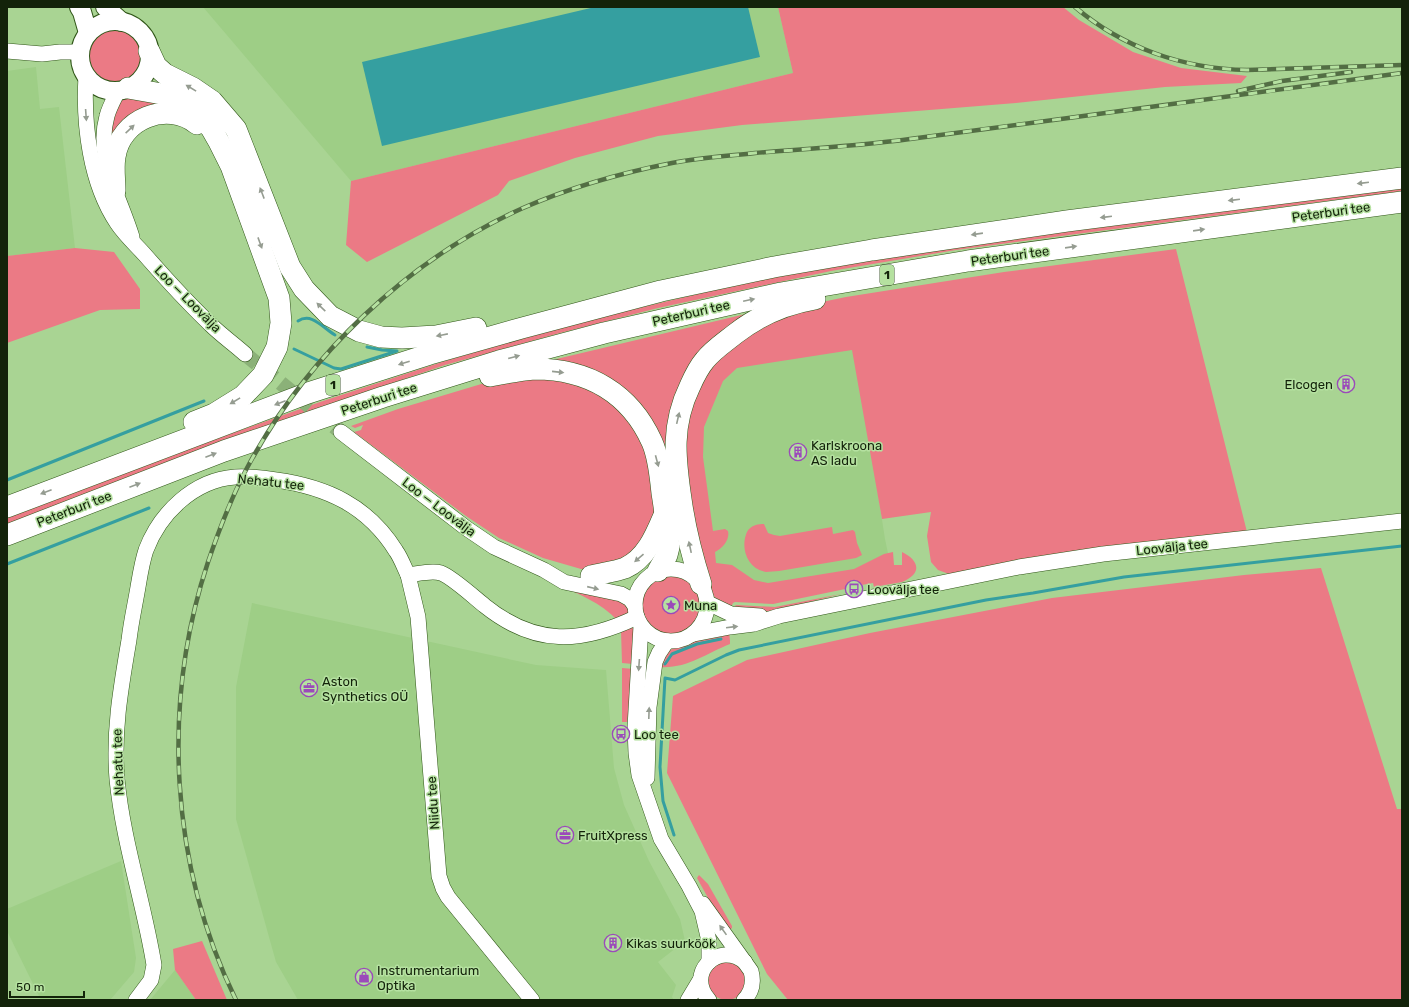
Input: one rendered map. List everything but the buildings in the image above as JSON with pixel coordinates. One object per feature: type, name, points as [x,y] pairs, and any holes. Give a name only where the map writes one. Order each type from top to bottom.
[{"type":"highway","points":[[149,51],[156,66],[165,74],[193,88],[212,101],[236,129],[290,267],[304,289],[321,307],[341,322],[359,331],[381,337],[402,338],[436,336],[466,330],[558,306],[589,310]]},
{"type":"highway","points":[[83,478],[145,442],[214,414],[243,396],[263,375],[277,347],[281,323],[279,298],[234,173],[211,128],[198,113],[186,104],[162,94],[123,90]]},
{"type":"highway","points":[[115,191],[114,157],[126,132],[140,120],[157,114],[178,114],[194,121],[219,142]]},
{"type":"highway","name":"Peterburi tee","points":[[7,507],[308,393],[430,354],[661,290],[774,267],[872,250],[1068,222],[1402,178]]},
{"type":"highway","name":"Peterburi tee","points":[[7,535],[224,451],[383,397],[499,361],[686,313],[781,293],[968,261],[1402,202]]},
{"type":"highway","points":[[704,594],[693,560],[685,522],[676,468],[676,447],[677,423],[684,398],[693,378],[705,360],[726,340],[745,326],[775,311],[800,302],[933,277],[968,261]]},
{"type":"highway","points":[[383,397],[414,399],[513,371],[536,369],[573,373],[599,383],[631,407],[643,425],[652,443],[659,466],[669,547],[665,560],[653,574]]},
{"type":"highway","points":[[591,576],[614,571],[632,564],[645,552],[658,531],[665,512]]},
{"type":"main road","points":[[79,7],[88,33]]},
{"type":"main road","points":[[105,7],[122,22]]},
{"type":"main road","points":[[113,21],[122,22],[132,26],[141,33],[147,42],[149,63],[145,73],[138,82],[123,90],[109,91],[92,83],[86,76],[81,65],[80,52],[88,33],[95,27],[113,21]]},
{"type":"street","points":[[7,51],[42,54],[80,52]]},
{"type":"street","name":"Loo — Loovälja","points":[[86,76],[85,94],[88,144],[94,171],[105,200],[117,223],[161,273],[211,324],[245,354]]},
{"type":"street","name":"Loo — Loovälja","points":[[123,90],[107,115],[103,136],[104,156],[134,242]]},
{"type":"street","name":"Loo — Loovälja","points":[[342,432],[466,528],[494,547],[544,570],[564,582],[621,594],[630,599],[638,617]]},
{"type":"street","name":"Nehatu tee","points":[[136,1000],[151,980],[154,966],[120,804],[117,778],[116,730],[118,705],[141,574],[146,551],[154,532],[167,513],[178,502],[204,485],[233,477],[250,477],[293,482],[335,495],[367,517],[380,530],[396,551],[408,575]]},
{"type":"street","name":"Loovälja tee","points":[[694,634],[754,624],[780,616],[1020,567],[1103,554],[1402,521]]},
{"type":"street","points":[[638,617],[648,633],[657,638],[667,641],[676,641],[686,638],[694,634],[702,625],[706,614],[704,594],[695,577],[677,569],[667,569],[653,574],[640,585],[636,595],[638,617],[635,727],[636,753],[640,775],[662,839],[702,911],[710,941],[709,962]]},
{"type":"street","name":"Loo — Loovälja","points":[[544,570],[591,576],[623,578],[653,574]]},
{"type":"street","points":[[408,575],[429,572],[441,573],[508,623],[540,635],[559,637],[583,636],[616,626],[638,617]]},
{"type":"street","name":"Niidu tee","points":[[408,575],[419,623],[439,876],[448,897],[532,1000]]},
{"type":"street","name":"Loovälja tee","points":[[704,594],[731,614],[749,616],[780,616]]},
{"type":"street","points":[[646,794],[649,707],[655,662],[659,652],[667,641]]},
{"type":"street","points":[[689,886],[719,924],[749,967],[752,976],[750,997]]},
{"type":"street","points":[[688,1000],[700,980],[703,970],[709,962],[717,956],[727,955],[737,957],[745,962]]},
{"type":"street","points":[[700,980],[702,991],[709,1000]]},
{"type":"shaded area","points":[[203,7],[778,7],[793,73],[351,181]]},
{"type":"shaded area","points":[[778,7],[1063,7],[1079,20],[1133,52],[1181,68],[1247,76],[1241,83],[1165,87],[1016,103],[742,125],[658,136],[575,158],[509,181],[498,195],[367,262],[346,245],[351,181],[793,73]]},
{"type":"shaded area","points":[[108,27],[120,27],[135,35],[143,50],[143,62],[135,77],[120,85],[108,85],[93,77],[85,62],[85,50],[93,35]]},
{"type":"shaded area","points":[[36,67],[40,109],[59,107],[75,248],[7,256],[7,71]]},
{"type":"shaded area","points":[[125,97],[168,104],[109,147],[112,120],[117,108]]},
{"type":"shaded area","points":[[1402,185],[1402,191],[956,250],[831,271],[658,308],[445,365],[323,407],[7,525],[7,517],[112,476],[320,402],[442,362],[559,327],[723,288],[809,270],[948,245]]},
{"type":"shaded area","points":[[75,248],[114,252],[140,289],[140,309],[100,310],[7,343],[7,256]]},
{"type":"shaded area","points":[[1176,249],[1247,532],[949,574],[938,570],[931,562],[927,536],[931,512],[882,519],[852,350],[737,368],[723,381],[704,427],[703,457],[713,531],[725,529],[728,531],[728,538],[725,543],[715,552],[716,563],[732,565],[754,580],[768,583],[854,569],[884,554],[893,552],[894,565],[902,565],[902,552],[908,555],[915,563],[916,571],[909,579],[899,583],[874,587],[873,583],[856,586],[856,584],[850,585],[850,588],[773,604],[735,602],[730,609],[719,602],[712,594],[700,564],[681,442],[702,373],[752,329],[822,302],[846,297],[1004,272]]},
{"type":"shaded area","points":[[754,312],[722,335],[669,456],[647,418],[544,362]]},
{"type":"shaded area","points":[[850,316],[885,539],[891,568],[746,590],[714,567],[698,427],[719,378],[757,346]]},
{"type":"shaded area","points":[[534,375],[601,391],[643,436],[657,513],[636,554],[593,570],[581,569],[543,558],[499,538],[466,516],[354,432],[361,430],[363,425],[355,428],[351,426],[398,409],[488,382]]},
{"type":"shaded area","points":[[764,524],[768,533],[780,536],[832,527],[833,534],[853,530],[855,532],[857,543],[862,555],[856,558],[766,572],[751,564],[746,554],[744,543],[749,529],[756,525]]},
{"type":"shaded area","points":[[1321,568],[1397,809],[1402,809],[1402,1000],[788,1000],[767,974],[667,773],[673,696],[747,660],[870,633],[1052,598],[1244,575]]},
{"type":"shaded area","points":[[671,575],[687,580],[692,584],[696,589],[701,605],[696,621],[692,626],[687,630],[671,635],[655,630],[650,626],[646,621],[641,605],[646,589],[650,584],[655,580]]},
{"type":"shaded area","points":[[555,584],[618,600],[627,607],[630,614],[618,621],[604,609],[581,595]]},
{"type":"shaded area","points":[[841,594],[774,611],[757,612],[734,607],[736,605],[775,607]]},
{"type":"shaded area","points":[[252,603],[536,665],[606,670],[614,768],[624,805],[649,861],[680,919],[685,941],[658,962],[676,985],[672,997],[674,1000],[298,1000],[276,962],[236,819],[236,687]]},
{"type":"shaded area","points":[[631,627],[634,629],[633,664],[622,663],[621,630]]},
{"type":"shaded area","points":[[729,631],[730,644],[696,660],[678,666],[659,667],[669,651],[677,646]]},
{"type":"shaded area","points":[[622,668],[634,669],[627,722],[622,722]]},
{"type":"shaded area","points":[[121,861],[136,958],[134,972],[110,1000],[41,1000],[7,931],[7,909]]},
{"type":"shaded area","points":[[699,875],[708,884],[732,926],[729,930],[712,905],[697,878]]},
{"type":"shaded area","points":[[202,941],[227,1000],[196,1000],[175,970],[173,949]]},
{"type":"shaded area","points":[[727,962],[737,965],[743,971],[746,981],[743,991],[737,997],[727,1000],[717,997],[711,991],[708,981],[711,971],[717,965]]},
{"type":"shaded area","points":[[175,970],[196,1000],[150,1000]]},
{"type":"water","points":[[595,7],[748,7],[760,57],[382,146],[362,62]]},
{"type":"waterway","points":[[298,321],[308,318],[317,322],[335,335]]},
{"type":"waterway","points":[[294,349],[334,368],[341,369],[397,351],[367,347]]},
{"type":"waterway","points":[[7,480],[204,401]]},
{"type":"waterway","points":[[7,564],[149,508]]},
{"type":"waterway","points":[[674,835],[663,801],[660,767],[665,678],[675,680],[739,650],[986,600],[1124,577],[1402,546]]},
{"type":"waterway","points":[[665,664],[672,654],[697,644],[721,639]]},
{"type":"tunnel","points":[[245,354],[341,432]]},
{"type":"railway","points":[[1075,7],[1113,34],[1134,45],[1155,54],[1200,66],[1247,70],[1402,65]]},
{"type":"railway","points":[[1238,91],[1282,81],[1351,72]]},
{"type":"railway","points":[[236,1000],[214,948],[197,895],[186,840],[180,784],[179,727],[183,671],[193,616],[216,538],[247,468],[271,427],[299,387],[330,350],[364,316],[401,284],[439,255],[480,230],[523,208],[578,187],[653,167],[713,157],[891,141],[1402,73]]},
{"type":"place","name":"Elcogen","points":[[1346,384]]},
{"type":"place","name":"Karlskroona AS ladu","points":[[798,452]]},
{"type":"place","name":"Loovälja tee","points":[[854,589]]},
{"type":"place","name":"Muna","points":[[671,605]]},
{"type":"place","name":"Aston Synthetics OÜ","points":[[309,688]]},
{"type":"place","name":"Loo tee","points":[[621,734]]},
{"type":"place","name":"FruitXpress","points":[[565,835]]},
{"type":"place","name":"Kikas suurköök","points":[[613,943]]},
{"type":"place","name":"Instrumentarium Optika","points":[[364,977]]}]
